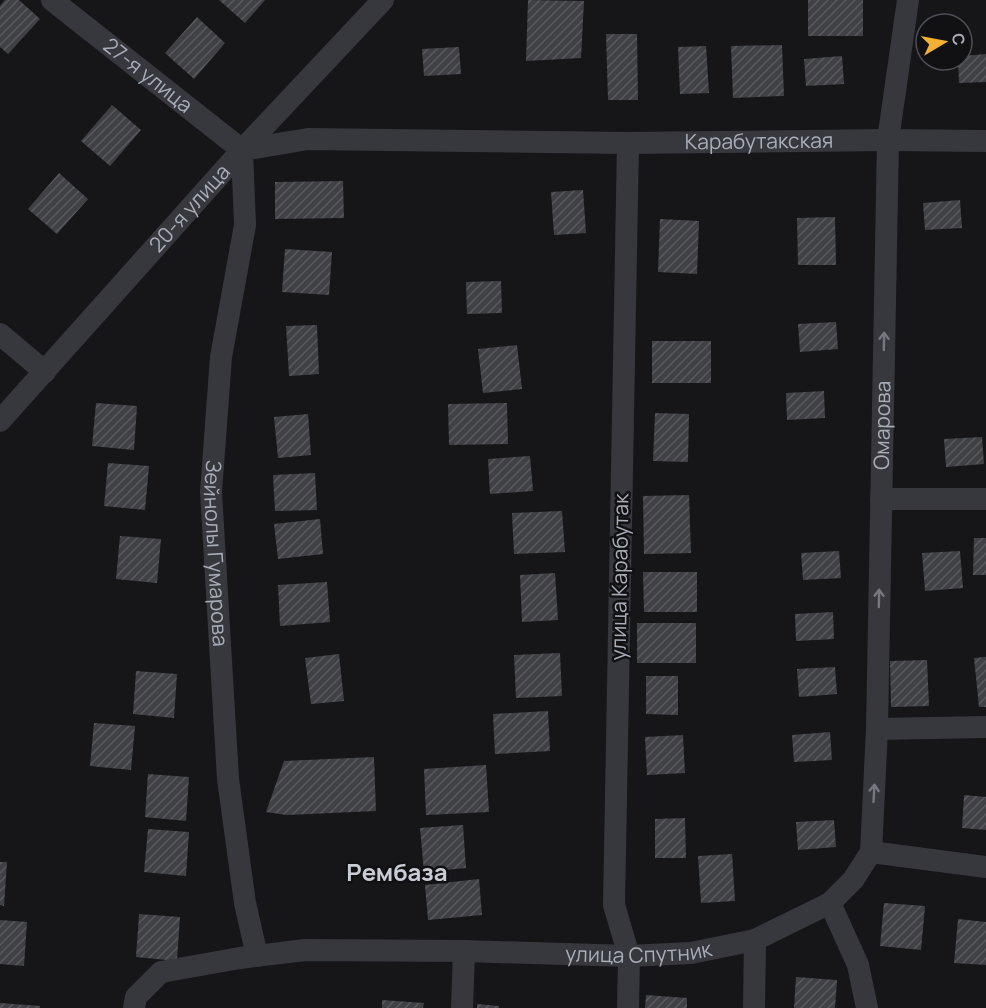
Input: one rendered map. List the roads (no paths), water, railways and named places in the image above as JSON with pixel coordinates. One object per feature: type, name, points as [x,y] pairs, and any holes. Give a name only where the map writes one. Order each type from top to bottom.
[{"type":"street","name":"27-я улица","points":[[52,0],[242,150]]},
{"type":"street","name":"20-я улица","points":[[0,421],[242,150],[382,0]]},
{"type":"street","name":"Омарова","points":[[871,852],[876,729],[888,140],[908,0]]},
{"type":"street","name":"Карабутакская","points":[[242,150],[308,139],[628,143],[986,141]]},
{"type":"street","name":"улица Карабутак","points":[[628,143],[614,905],[629,956],[628,1008]]},
{"type":"street","name":"Зейнолы Гумарова","points":[[242,150],[245,225],[221,357],[211,492],[228,779],[245,903],[257,956]]},
{"type":"street","points":[[0,334],[45,372]]},
{"type":"street","points":[[881,499],[986,499]]},
{"type":"street","points":[[876,729],[986,727]]},
{"type":"street","points":[[871,852],[986,867]]},
{"type":"street","name":"улица Спутник","points":[[134,1008],[136,997],[161,972],[306,950],[464,951],[629,956],[691,953],[755,940],[830,903],[853,880],[871,852]]},
{"type":"street","points":[[830,903],[858,965],[867,1008]]},
{"type":"street","points":[[754,1008],[755,940]]},
{"type":"street","points":[[462,1008],[464,951]]},
{"type":"district","name":"Рембаза","points":[[397,873]]}]
